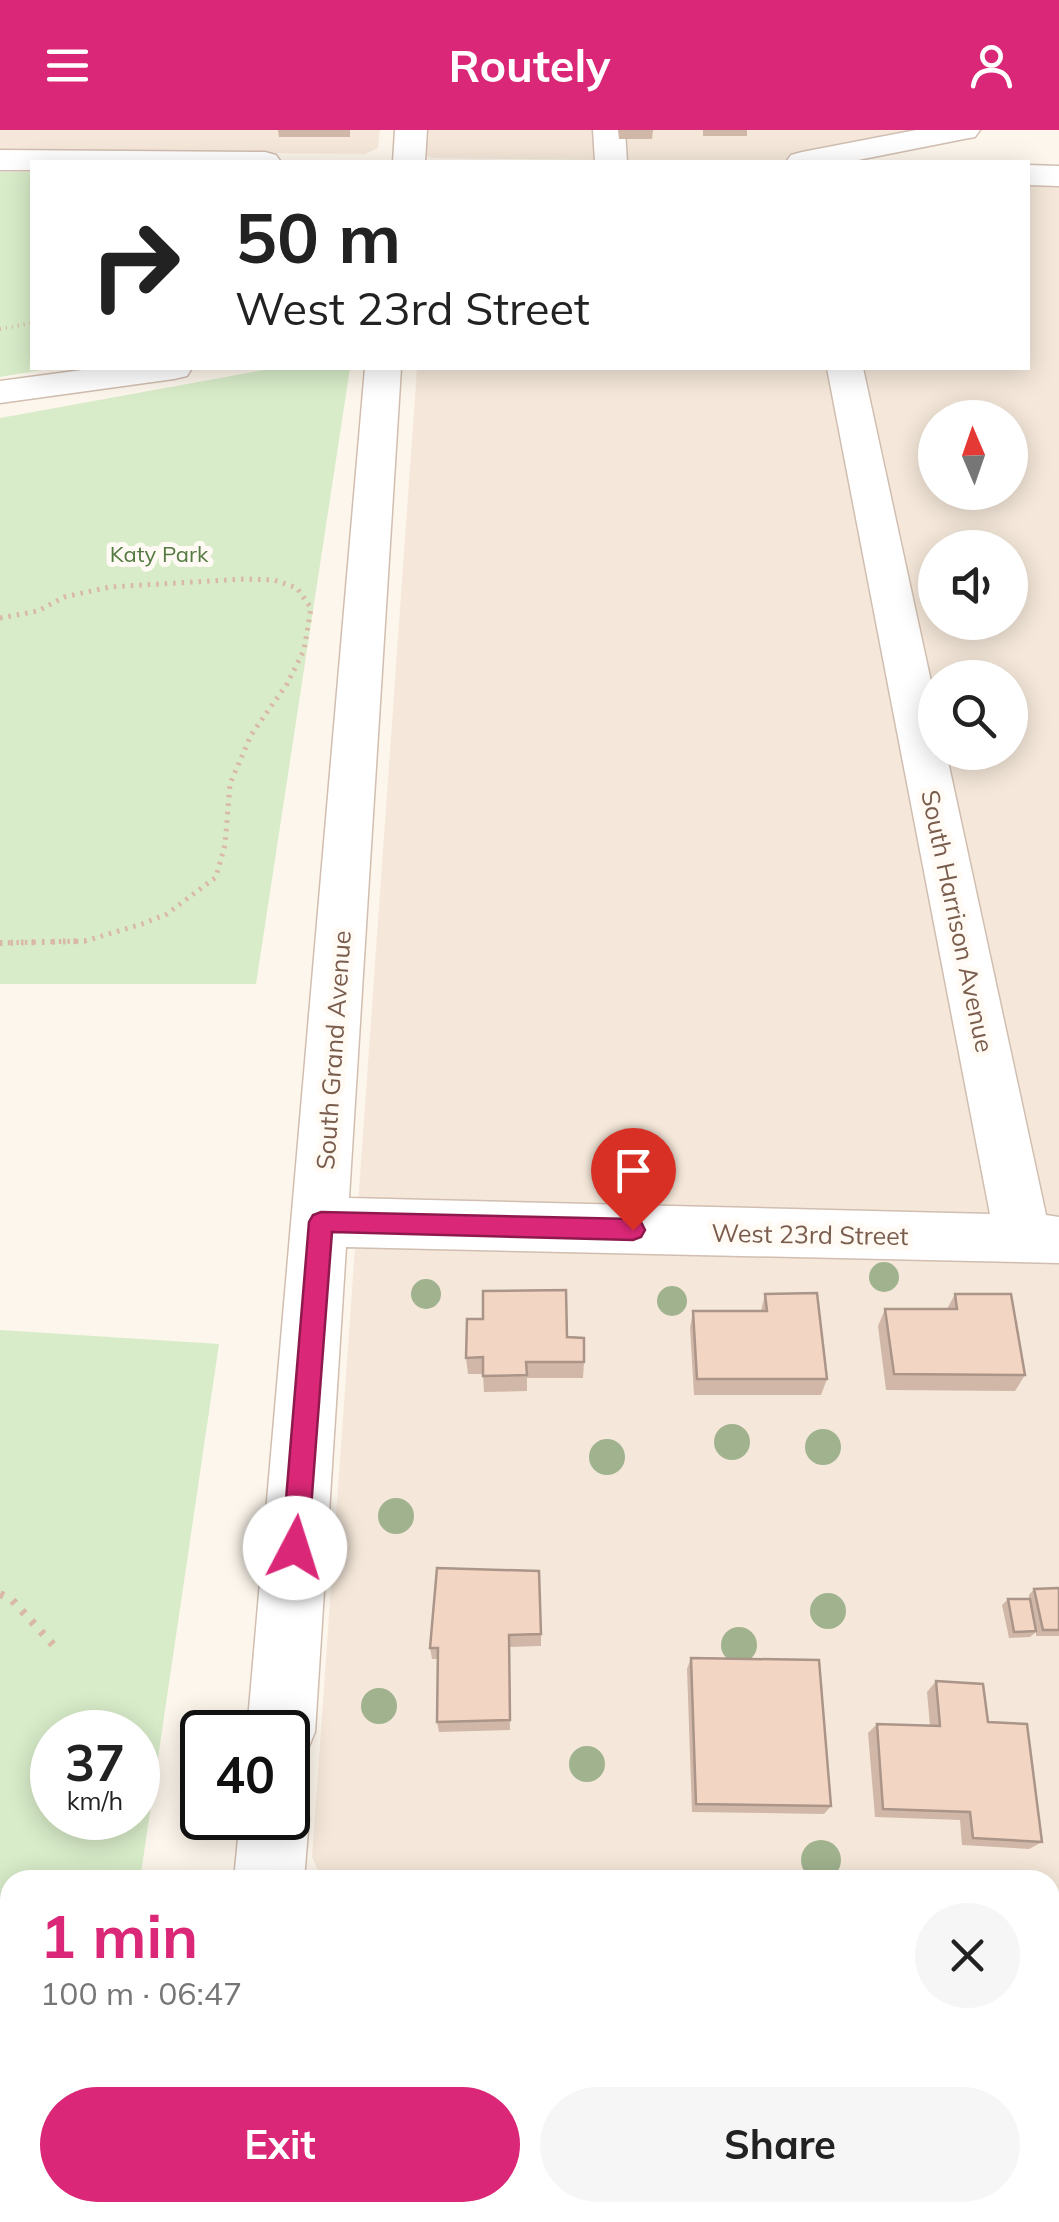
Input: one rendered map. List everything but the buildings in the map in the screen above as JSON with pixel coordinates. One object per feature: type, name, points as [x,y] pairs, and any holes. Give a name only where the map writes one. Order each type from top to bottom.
[{"type":"street","points":[[204,160],[211,130]]},
{"type":"street","points":[[409,160],[411,130]]},
{"type":"street","points":[[609,130],[612,160]]},
{"type":"street","points":[[796,130],[802,160]]},
{"type":"street","points":[[812,160],[964,130]]},
{"type":"street","points":[[16,150],[173,160]]},
{"type":"street","points":[[1030,175],[1059,176]]},
{"type":"street","points":[[0,392],[160,370]]},
{"type":"street","name":"South Grand Avenue","points":[[283,1710],[383,370]]},
{"type":"street","name":"South Harrison Avenue","points":[[845,370],[1041,1240]]},
{"type":"street","name":"West 23rd Street","points":[[321,1222],[1041,1240]]},
{"type":"street","points":[[270,1870],[272,1840]]},
{"type":"path","points":[[0,329],[30,324]]},
{"type":"path","points":[[0,618],[110,586],[244,579],[274,580],[297,588],[311,608],[304,650],[251,734],[230,784],[225,845],[216,876],[167,914],[142,924],[85,941],[0,942]]},
{"type":"path","points":[[0,1594],[12,1600],[56,1648]]},
{"type":"shaded area","points":[[0,130],[380,130],[378,148],[365,154],[0,151]]},
{"type":"shaded area","points":[[425,130],[953,130],[833,160],[431,158],[423,153]]},
{"type":"shaded area","points":[[1030,183],[1059,184],[1059,1870],[318,1870],[312,1857],[417,370],[1030,370]]},
{"type":"green space","points":[[0,172],[30,172],[30,370],[42,370],[0,377]]},
{"type":"green space","name":"Katy Park","points":[[264,370],[350,370],[256,984],[0,984],[0,418]]},
{"type":"green space","points":[[0,1330],[219,1344],[160,1744],[160,1710],[30,1710],[30,1840],[146,1840],[141,1870],[0,1870]]},
{"type":"route","points":[[295,1548],[321,1222],[633,1230]]}]
